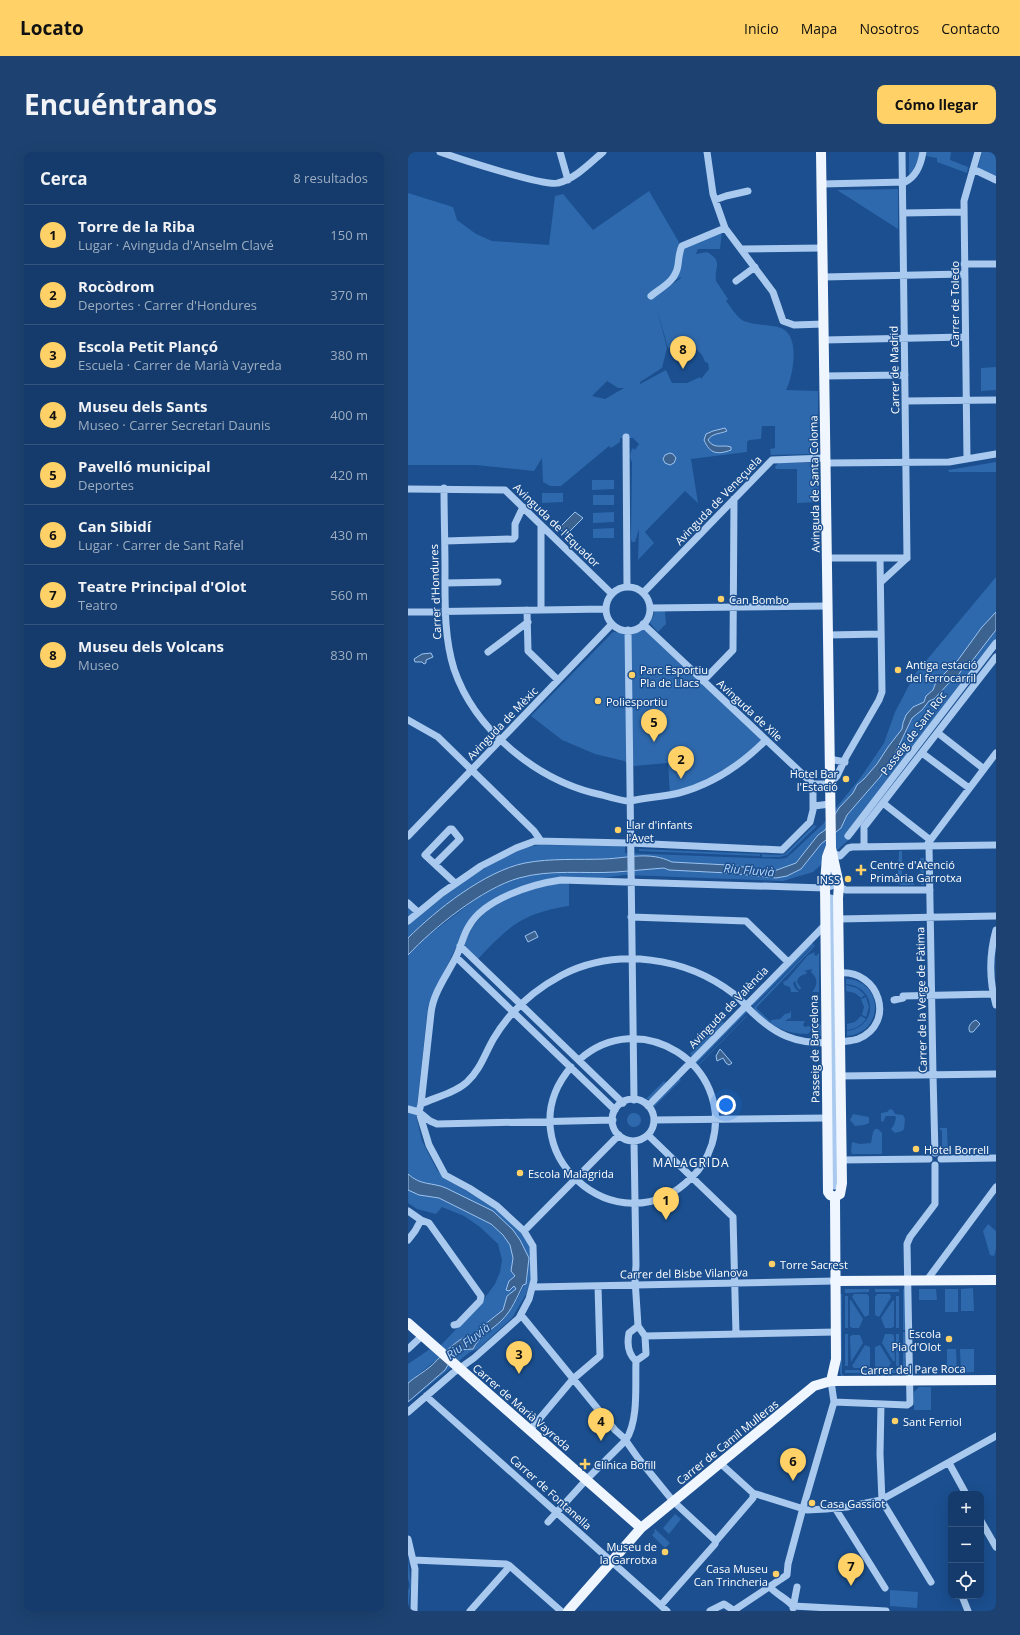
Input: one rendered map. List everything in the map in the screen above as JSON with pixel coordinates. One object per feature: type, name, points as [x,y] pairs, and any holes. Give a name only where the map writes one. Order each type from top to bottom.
[{"type":"main road","name":"Avinguda de Santa Coloma","points":[[821,152],[830,816],[835,851]]},
{"type":"main road","name":"Passeig de Barcelona","points":[[835,851],[839,884],[838,919],[842,1189],[840,1194],[835,1197]]},
{"type":"main road","name":"Passeig de Barcelona","points":[[835,851],[825,872],[828,1192],[830,1195],[835,1197]]},
{"type":"main road","name":"Passeig de Barcelona","points":[[831,1381],[836,1362],[835,1197]]},
{"type":"main road","points":[[835,1281],[996,1280]]},
{"type":"main road","name":"Carrer de Marià Vayreda","points":[[408,1323],[641,1528]]},
{"type":"main road","name":"Carrer del Pare Roca","points":[[831,1381],[909,1382],[996,1380]]},
{"type":"main road","name":"Carrer de Camil Mulleras","points":[[568,1611],[641,1528],[810,1390],[822,1383],[831,1381]]},
{"type":"street","points":[[560,152],[568,180]]},
{"type":"street","points":[[443,153],[549,184],[557,184],[568,180],[603,152]]},
{"type":"street","points":[[707,152],[715,200],[725,228],[773,292],[784,323],[796,325],[824,324]]},
{"type":"street","name":"Carrer de Madrid","points":[[902,152],[907,558]]},
{"type":"street","points":[[822,184],[907,181],[913,176],[919,167],[923,152]]},
{"type":"street","name":"Carrer de Toledo","points":[[967,459],[964,201],[978,152]]},
{"type":"street","points":[[973,169],[996,180]]},
{"type":"street","points":[[715,200],[748,192]]},
{"type":"street","points":[[903,214],[964,212]]},
{"type":"street","points":[[651,296],[673,278],[677,269],[682,246],[725,228]]},
{"type":"street","points":[[742,249],[823,248]]},
{"type":"street","points":[[964,264],[996,264]]},
{"type":"street","points":[[736,281],[755,267]]},
{"type":"street","points":[[823,277],[964,274]]},
{"type":"street","points":[[824,340],[965,337]]},
{"type":"street","points":[[824,376],[905,375]]},
{"type":"street","points":[[905,401],[996,400]]},
{"type":"street","points":[[626,437],[627,587]]},
{"type":"street","name":"Avinguda de Veneçuela","points":[[643,594],[772,460],[949,462],[996,454]]},
{"type":"street","name":"Avinguda de l'Equador","points":[[408,489],[444,488],[505,490],[612,594]]},
{"type":"street","name":"Carrer d'Hondures","points":[[444,488],[445,583],[449,652],[458,679],[467,698],[477,713],[500,740],[528,763],[559,781],[586,791],[630,801],[679,793],[710,782],[732,770],[749,757],[766,740]]},
{"type":"street","points":[[703,681],[733,650],[734,499]]},
{"type":"street","points":[[445,541],[513,539],[515,537],[515,524],[523,507]]},
{"type":"street","points":[[541,525],[541,610]]},
{"type":"street","points":[[827,558],[907,558]]},
{"type":"street","points":[[408,921],[455,883],[481,866],[504,853],[530,843],[541,841],[630,847],[784,849],[809,824],[812,818],[814,806],[813,784],[830,784],[837,776],[881,696],[882,668],[880,558]]},
{"type":"street","points":[[881,582],[907,558]]},
{"type":"street","points":[[445,583],[498,582]]},
{"type":"street","points":[[627,587],[636,588],[643,594],[648,601],[650,608],[648,617],[643,624],[636,629],[628,630],[620,629],[612,624],[607,615],[606,609],[608,600],[612,594],[617,590],[627,587]]},
{"type":"street","points":[[650,608],[827,606]]},
{"type":"street","points":[[408,612],[606,609]]},
{"type":"street","points":[[527,610],[528,651],[558,680]]},
{"type":"street","points":[[488,652],[528,622]]},
{"type":"street","name":"Avinguda de Mèxic","points":[[408,836],[612,624]]},
{"type":"street","name":"Avinguda de Xile","points":[[643,624],[813,784]]},
{"type":"street","points":[[628,630],[634,1100]]},
{"type":"street","points":[[828,635],[881,634]]},
{"type":"street","name":"Passeig de Sant Roc","points":[[848,836],[996,643]]},
{"type":"street","name":"Passeig de Sant Roc","points":[[864,847],[864,827],[938,733],[993,667],[996,657]]},
{"type":"street","points":[[408,720],[438,737],[471,771],[534,831],[541,841]]},
{"type":"street","points":[[938,733],[984,769]]},
{"type":"street","points":[[922,753],[969,788]]},
{"type":"street","points":[[928,844],[996,753]]},
{"type":"street","points":[[829,759],[845,762]]},
{"type":"street","points":[[884,803],[928,844]]},
{"type":"street","points":[[814,806],[830,804]]},
{"type":"street","points":[[435,864],[460,839],[452,829],[450,829],[426,854],[426,856],[455,883]]},
{"type":"street","points":[[835,851],[850,847],[928,844],[996,845]]},
{"type":"street","name":"Carrer de la Verge de Fàtima","points":[[928,844],[935,1153]]},
{"type":"street","points":[[408,1412],[457,1366],[474,1358],[521,1315],[533,1287],[533,1246],[524,1231],[496,1206],[469,1188],[445,1175],[429,1145],[419,1112],[432,1006],[474,919],[498,900],[541,884],[561,880],[631,881],[826,894],[831,891],[836,893],[839,884]]},
{"type":"street","points":[[839,884],[846,890],[930,890]]},
{"type":"street","points":[[826,894],[832,886],[839,884]]},
{"type":"street","name":"Passeig de Barcelona","points":[[826,894],[831,898],[834,1186]]},
{"type":"street","points":[[408,903],[418,912]]},
{"type":"street","points":[[838,919],[996,916]]},
{"type":"street","points":[[631,917],[746,921],[788,962]]},
{"type":"street","name":"Avinguda de València","points":[[648,1106],[825,925]]},
{"type":"street","points":[[996,930],[991,959],[991,980],[996,1005]]},
{"type":"street","points":[[460,946],[623,1102]]},
{"type":"street","points":[[456,957],[615,1110]]},
{"type":"street","points":[[421,1104],[454,1090],[469,1080],[480,1067],[494,1038],[513,1012],[546,985],[562,975],[576,969],[613,960],[632,958],[687,967],[718,983],[734,994],[765,1024],[780,1034],[806,1042],[826,1043]]},
{"type":"street","points":[[996,958],[996,981]]},
{"type":"street","points":[[839,973],[853,974],[868,982],[882,1002],[878,1019],[870,1031],[856,1040],[840,1042]]},
{"type":"street","points":[[894,1000],[903,998],[903,996],[993,994]]},
{"type":"street","points":[[571,1067],[558,1087],[552,1107],[550,1121],[552,1136],[558,1155],[575,1180],[585,1188],[604,1198],[624,1202],[635,1202],[650,1201],[663,1197],[678,1189],[693,1177],[701,1167],[710,1149],[715,1119],[713,1102],[708,1086],[690,1062],[674,1049],[659,1043],[633,1038],[621,1039],[600,1046],[589,1051],[579,1060]]},
{"type":"street","points":[[840,1076],[996,1074]]},
{"type":"street","points":[[634,1100],[639,1100],[652,1110],[654,1120],[652,1130],[648,1135],[643,1139],[634,1141],[625,1139],[619,1135],[615,1130],[613,1120],[615,1110],[623,1102],[634,1100]]},
{"type":"street","points":[[408,1109],[419,1112],[430,1121],[437,1124],[613,1120]]},
{"type":"street","points":[[654,1120],[827,1118]]},
{"type":"street","points":[[524,1231],[619,1135]]},
{"type":"street","points":[[648,1135],[733,1217],[736,1334]]},
{"type":"street","points":[[634,1141],[635,1285],[638,1326],[645,1336],[646,1354],[636,1361]]},
{"type":"street","points":[[929,1159],[931,1155],[935,1153],[938,1154],[941,1159]]},
{"type":"street","points":[[941,1159],[996,1158]]},
{"type":"street","points":[[841,1160],[929,1159]]},
{"type":"street","points":[[929,1159],[930,1163],[935,1165]]},
{"type":"street","points":[[935,1165],[939,1164],[941,1159]]},
{"type":"street","points":[[834,1402],[909,1405],[910,1403],[908,1241],[934,1204],[935,1165]]},
{"type":"street","points":[[926,1280],[996,1187]]},
{"type":"street","points":[[408,1211],[421,1220],[427,1222],[432,1227],[481,1296],[480,1301],[458,1324],[454,1325]]},
{"type":"street","points":[[408,1240],[421,1220]]},
{"type":"street","name":"Carrer del Bisbe Vilanova","points":[[533,1287],[835,1281]]},
{"type":"street","points":[[530,1430],[573,1379],[600,1356],[598,1286]]},
{"type":"street","points":[[521,1315],[615,1430],[626,1440],[638,1458],[673,1501],[716,1540]]},
{"type":"street","points":[[636,1361],[631,1357],[628,1332],[638,1326]]},
{"type":"street","points":[[645,1336],[836,1332]]},
{"type":"street","points":[[408,1349],[423,1336]]},
{"type":"street","points":[[548,1522],[586,1480],[626,1440],[634,1421],[636,1361]]},
{"type":"street","points":[[710,1611],[724,1604],[733,1611],[790,1574],[788,1564],[834,1402],[831,1381]]},
{"type":"street","name":"Carrer de Fontanella","points":[[426,1396],[663,1608]]},
{"type":"street","points":[[881,1404],[880,1454],[882,1502],[931,1582]]},
{"type":"street","points":[[720,1463],[753,1493],[807,1510],[835,1508],[876,1501],[949,1463],[996,1436]]},
{"type":"street","points":[[949,1463],[964,1491]]},
{"type":"street","points":[[663,1608],[715,1544],[716,1540],[753,1498],[753,1493]]},
{"type":"street","points":[[835,1508],[885,1588]]},
{"type":"street","points":[[984,1525],[996,1547]]},
{"type":"street","points":[[408,1539],[415,1569],[414,1611]]},
{"type":"street","points":[[413,1560],[506,1564],[561,1611]]},
{"type":"street","points":[[470,1611],[510,1566]]},
{"type":"street","points":[[770,1587],[778,1595],[787,1600],[793,1609]]},
{"type":"street","points":[[793,1609],[797,1587]]},
{"type":"street","points":[[963,1599],[968,1611]]},
{"type":"street","points":[[793,1609],[886,1611]]},
{"type":"shaded area","points":[[909,152],[921,152],[911,175],[909,174]]},
{"type":"shaded area","points":[[927,152],[951,152],[950,160],[968,167],[967,173],[937,162],[937,158],[926,156]]},
{"type":"shaded area","points":[[982,152],[996,152],[996,177],[978,168]]},
{"type":"shaded area","points":[[898,189],[898,229],[837,190]]},
{"type":"shaded area","points":[[649,191],[680,244],[722,231],[720,249],[698,249],[696,254],[707,252],[715,259],[717,262],[716,281],[728,299],[726,301],[742,320],[781,328],[787,332],[791,339],[794,357],[791,376],[786,390],[818,391],[818,448],[811,454],[771,455],[770,449],[775,448],[775,426],[762,426],[761,439],[749,440],[747,442],[747,452],[691,459],[698,503],[685,491],[645,532],[654,543],[638,560],[639,529],[635,542],[632,542],[631,539],[632,462],[630,455],[633,448],[635,450],[639,444],[633,438],[620,438],[620,442],[611,448],[609,446],[561,486],[550,486],[543,482],[542,458],[534,471],[476,465],[408,465],[408,193],[453,207],[457,220],[476,234],[492,241],[549,245],[555,196],[563,194],[593,230]],"holes":[[[681,278],[653,297],[652,293]],[[657,309],[668,348],[691,345],[692,348],[694,347],[702,355],[705,362],[708,363],[709,369],[701,379],[700,377],[687,383],[672,383],[666,370],[640,384],[640,382],[662,368],[667,348]],[[607,381],[618,388],[624,388],[605,399],[592,396]]]},
{"type":"shaded area","points":[[996,367],[996,390],[981,391],[981,368]]},
{"type":"shaded area","points":[[996,462],[996,472],[949,472],[948,470]]},
{"type":"shaded area","points":[[778,463],[814,463],[819,469],[819,502],[797,503],[797,469],[776,469],[775,467]]},
{"type":"shaded area","points":[[592,480],[614,480],[614,489],[592,490]]},
{"type":"shaded area","points":[[542,493],[563,493],[563,502],[542,503]]},
{"type":"shaded area","points":[[593,495],[614,495],[614,505],[593,505]]},
{"type":"shaded area","points":[[614,512],[614,522],[593,523],[593,513]]},
{"type":"shaded area","points":[[614,528],[614,538],[593,538],[593,529]]},
{"type":"shaded area","points":[[996,577],[996,612],[958,660],[936,682],[933,690],[926,696],[924,702],[904,721],[902,729],[877,764],[839,808],[825,830],[818,835],[796,863],[774,871],[728,865],[672,862],[647,856],[535,861],[509,868],[478,883],[433,915],[408,938],[408,906],[423,912],[467,879],[501,858],[526,847],[541,845],[625,846],[625,853],[779,859],[786,858],[823,824],[861,777],[884,743],[895,712],[915,674]]},
{"type":"shaded area","points":[[654,611],[665,611],[666,624],[658,632],[650,623]]},
{"type":"shaded area","name":"Parc Esportiu Pla de Llacs","points":[[643,627],[763,741],[727,772],[670,795],[668,763],[634,766],[624,761],[595,754],[562,740],[531,716],[613,632],[625,633]]},
{"type":"shaded area","points":[[996,630],[996,645],[854,835],[813,872],[783,881],[625,875],[514,890],[466,926],[428,1006],[416,1115],[422,1141],[437,1170],[445,1178],[496,1209],[525,1237],[530,1247],[531,1278],[526,1294],[512,1318],[478,1349],[470,1352],[408,1403],[445,1370],[460,1350],[471,1349],[483,1335],[503,1319],[514,1305],[527,1280],[529,1258],[516,1234],[493,1211],[432,1185],[419,1182],[408,1174],[408,955],[425,938],[476,899],[499,886],[518,878],[539,874],[616,872],[664,868],[669,870],[728,873],[776,878],[787,876],[801,869],[821,844],[841,828],[847,815],[880,777],[894,756],[912,718],[957,677],[963,668],[969,665]]},
{"type":"shaded area","points":[[814,825],[817,826],[787,855],[780,857],[762,857],[762,854],[785,854]]},
{"type":"shaded area","points":[[639,849],[760,854],[760,856],[639,851]]},
{"type":"shaded area","points":[[899,851],[902,851],[902,875],[898,875]]},
{"type":"shaded area","points":[[920,858],[924,858],[924,885],[921,885]]},
{"type":"shaded area","points":[[898,877],[914,877],[914,885],[900,885],[898,883]]},
{"type":"shaded area","points":[[569,883],[569,906],[553,909],[528,917],[508,930],[478,959],[466,948],[466,940],[476,922],[486,911],[498,903],[526,890],[540,886]]},
{"type":"shaded area","points":[[812,943],[814,944],[753,1006],[751,1004]]},
{"type":"shaded area","points":[[814,945],[815,946],[756,1008],[771,1022],[771,1020],[780,1019],[785,1014],[790,1013],[791,1010],[791,1018],[785,1021],[805,1021],[803,1025],[805,1027],[809,1026],[812,1029],[808,1034],[793,1033],[767,1021],[755,1011],[754,1007]]},
{"type":"shaded area","points":[[815,952],[814,954],[816,956],[819,953],[819,992],[812,992],[815,987],[816,979],[811,972],[812,969],[804,971],[807,972],[806,974],[798,979],[797,982],[801,988],[800,990],[795,981],[793,983],[799,992],[791,992],[790,987],[784,985],[783,982],[787,980],[808,955]]},
{"type":"shaded area","points":[[846,979],[859,982],[868,988],[873,997],[875,1007],[873,1017],[868,1026],[859,1033],[847,1036],[847,1031],[857,1028],[864,1022],[869,1015],[870,1007],[869,999],[864,992],[857,987],[846,984]]},
{"type":"shaded area","points":[[846,985],[857,988],[865,995],[861,998],[855,993],[846,991]]},
{"type":"shaded area","points":[[866,997],[869,1007],[866,1017],[862,1015],[864,1007],[861,999]]},
{"type":"shaded area","points":[[745,1011],[748,1011],[696,1064],[696,1061]]},
{"type":"shaded area","points":[[747,1016],[699,1065],[699,1064]]},
{"type":"shaded area","points":[[861,1016],[866,1019],[862,1024],[847,1030],[847,1024],[855,1022]]},
{"type":"shaded area","points":[[722,1021],[724,1023],[692,1056],[690,1054]]},
{"type":"shaded area","points":[[810,1021],[817,1021],[821,1025],[821,1036],[812,1036],[816,1028]]},
{"type":"shaded area","points":[[679,1078],[681,1080],[654,1107],[654,1105]]},
{"type":"shaded area","points":[[664,1081],[666,1083],[650,1099],[646,1099]]},
{"type":"shaded area","points":[[890,1109],[893,1110],[895,1114],[903,1115],[905,1119],[904,1129],[902,1131],[895,1133],[891,1129],[894,1125],[896,1118],[895,1116],[886,1116],[883,1122],[881,1121],[881,1113],[887,1112]]},
{"type":"shaded area","points":[[634,1113],[639,1115],[641,1120],[639,1125],[634,1127],[629,1125],[627,1120],[629,1115]]},
{"type":"shaded area","points":[[853,1114],[869,1117],[869,1123],[855,1126],[850,1120]]},
{"type":"shaded area","points":[[939,1128],[947,1128],[948,1154],[944,1154],[942,1152],[942,1131]]},
{"type":"shaded area","points":[[875,1129],[878,1129],[882,1133],[882,1154],[852,1154],[852,1142],[860,1144],[871,1143]]},
{"type":"shaded area","points":[[408,1190],[425,1196],[439,1198],[491,1224],[503,1235],[510,1245],[513,1258],[511,1269],[515,1276],[509,1283],[507,1291],[514,1286],[516,1289],[507,1296],[503,1310],[479,1329],[473,1336],[471,1335],[455,1346],[408,1383],[408,1364],[430,1349],[441,1345],[481,1303],[495,1284],[500,1272],[502,1260],[498,1244],[480,1227],[464,1216],[442,1207],[436,1214],[417,1209],[408,1203]]},
{"type":"shaded area","points":[[988,1224],[996,1231],[996,1249],[994,1256],[990,1255],[983,1231]]},
{"type":"shaded area","points":[[973,1288],[974,1311],[961,1311],[961,1289]]},
{"type":"shaded area","points":[[845,1289],[869,1289],[869,1292],[845,1293]]},
{"type":"shaded area","points":[[875,1289],[899,1289],[899,1292],[875,1292]]},
{"type":"shaded area","points":[[903,1289],[905,1289],[905,1330],[903,1330]]},
{"type":"shaded area","points":[[919,1289],[936,1289],[937,1300],[919,1300]]},
{"type":"shaded area","points":[[945,1289],[958,1289],[958,1312],[945,1312]]},
{"type":"shaded area","points":[[840,1294],[842,1294],[842,1374],[844,1376],[842,1378],[840,1373]]},
{"type":"shaded area","points":[[854,1294],[867,1294],[869,1296],[869,1315],[865,1317],[852,1297]]},
{"type":"shaded area","points":[[877,1294],[890,1294],[891,1297],[879,1317],[875,1315],[875,1297]]},
{"type":"shaded area","points":[[845,1296],[848,1296],[848,1328],[845,1328]]},
{"type":"shaded area","points":[[896,1296],[899,1296],[899,1328],[896,1328]]},
{"type":"shaded area","points":[[850,1300],[863,1319],[859,1328],[852,1328],[850,1326]]},
{"type":"shaded area","points":[[893,1300],[894,1326],[892,1328],[885,1328],[881,1318]]},
{"type":"shaded area","points":[[903,1332],[905,1332],[905,1373],[903,1373]]},
{"type":"shaded area","points":[[845,1334],[848,1334],[848,1366],[845,1366]]},
{"type":"shaded area","points":[[885,1334],[892,1334],[894,1336],[895,1361],[893,1361],[882,1343]]},
{"type":"shaded area","points":[[896,1334],[899,1334],[899,1366],[896,1366]]},
{"type":"shaded area","points":[[852,1335],[860,1335],[863,1343],[851,1362],[850,1337]]},
{"type":"shaded area","points":[[865,1345],[870,1347],[870,1366],[868,1368],[854,1368],[852,1366]]},
{"type":"shaded area","points":[[880,1345],[891,1363],[888,1368],[877,1368],[875,1366],[875,1347]]},
{"type":"shaded area","points":[[947,1349],[956,1349],[957,1373],[947,1373]]},
{"type":"shaded area","points":[[960,1349],[974,1349],[974,1372],[961,1373]]},
{"type":"shaded area","points":[[845,1370],[869,1370],[869,1373],[845,1373]]},
{"type":"shaded area","points":[[875,1370],[900,1370],[900,1373],[875,1373]]},
{"type":"shaded area","points":[[919,1387],[931,1387],[931,1410],[914,1410],[914,1392]]},
{"type":"shaded area","points":[[675,1514],[681,1519],[669,1534],[663,1528]]},
{"type":"shaded area","points":[[655,1529],[670,1543],[665,1548],[652,1535],[655,1532]]},
{"type":"shaded area","points":[[408,1558],[411,1584],[408,1611],[408,1591],[410,1585],[408,1578]]},
{"type":"shaded area","points":[[890,1590],[918,1592],[917,1608],[890,1606]]},
{"type":"water","points":[[725,428],[727,431],[714,435],[708,440],[716,446],[731,447],[731,450],[722,453],[711,451],[704,440],[706,434]]},
{"type":"water","points":[[670,453],[676,458],[674,463],[670,465],[665,463],[663,459],[665,455]]},
{"type":"water","points":[[575,512],[583,518],[566,535],[559,528]]},
{"type":"water","name":"Riu Fluvià","points":[[996,612],[996,630],[969,665],[963,668],[957,677],[912,718],[894,756],[880,777],[847,815],[841,828],[821,844],[801,869],[787,876],[776,878],[728,873],[669,870],[664,868],[616,872],[531,875],[505,883],[490,890],[459,910],[418,944],[408,955],[408,938],[447,904],[462,893],[494,874],[510,867],[525,863],[535,861],[647,856],[672,862],[728,865],[774,871],[796,863],[818,835],[825,830],[839,808],[853,793],[857,785],[877,764],[902,729],[906,715],[913,707],[924,702],[926,696],[933,690],[936,682],[958,660],[982,627]]},
{"type":"water","points":[[431,653],[433,657],[426,660],[426,663],[415,662],[414,659],[422,654]]},
{"type":"water","points":[[535,931],[538,937],[528,942],[525,936]]},
{"type":"water","points":[[976,1020],[980,1024],[973,1032],[970,1032],[970,1025]]},
{"type":"water","points":[[720,1049],[732,1063],[729,1065],[723,1058],[717,1061],[716,1056]]},
{"type":"water","name":"Riu Fluvià","points":[[408,1174],[422,1182],[446,1188],[493,1211],[513,1230],[529,1258],[526,1284],[523,1285],[506,1316],[482,1337],[473,1349],[459,1350],[456,1357],[445,1370],[408,1402],[408,1383],[431,1366],[457,1342],[468,1336],[473,1336],[479,1329],[503,1310],[507,1296],[516,1289],[514,1286],[509,1291],[506,1290],[509,1281],[515,1276],[511,1271],[513,1258],[510,1245],[503,1235],[491,1224],[439,1198],[419,1195],[408,1190]]},
{"type":"place","name":"Museu dels Volcans","points":[[683,369]]},
{"type":"place","name":"Can Bombo","points":[[721,599]]},
{"type":"place","name":"Antiga estació del ferrocarril","points":[[898,670]]},
{"type":"place","name":"Parc Esportiu Pla de Llacs","points":[[632,675]]},
{"type":"place","name":"Poliesportiu","points":[[598,701]]},
{"type":"place","name":"Pavelló municipal","points":[[654,742]]},
{"type":"place","name":"Rocòdrom","points":[[681,779]]},
{"type":"place","name":"Hotel Bar l'Estació","points":[[846,779]]},
{"type":"place","name":"Llar d'infants l'Avet","points":[[618,830]]},
{"type":"place","name":"Centre d'Atenció Primària Garrotxa","points":[[861,870]]},
{"type":"place","name":"INSS","points":[[848,879]]},
{"type":"place","name":"Hotel Borrell","points":[[916,1149]]},
{"type":"place","name":"Escola Malagrida","points":[[520,1173]]},
{"type":"place","name":"Torre de la Riba","points":[[666,1220]]},
{"type":"place","name":"Torre Sacrest","points":[[772,1264]]},
{"type":"place","name":"Escola Pia d'Olot","points":[[949,1339]]},
{"type":"place","name":"Escola Petit Plançó","points":[[519,1374]]},
{"type":"place","name":"Sant Ferriol","points":[[895,1421]]},
{"type":"place","name":"Museu dels Sants","points":[[601,1441]]},
{"type":"place","name":"Clínica Bofill","points":[[585,1464]]},
{"type":"place","name":"Can Sibidí","points":[[793,1481]]},
{"type":"place","name":"Casa Gassiot","points":[[812,1503]]},
{"type":"place","name":"Museu de la Garrotxa","points":[[665,1552]]},
{"type":"place","name":"Casa Museu Can Trincheria","points":[[776,1574]]},
{"type":"place","name":"Teatre Principal d'Olot","points":[[851,1586]]},
{"type":"district","name":"MALAGRIDA","points":[[691,1162]]}]
